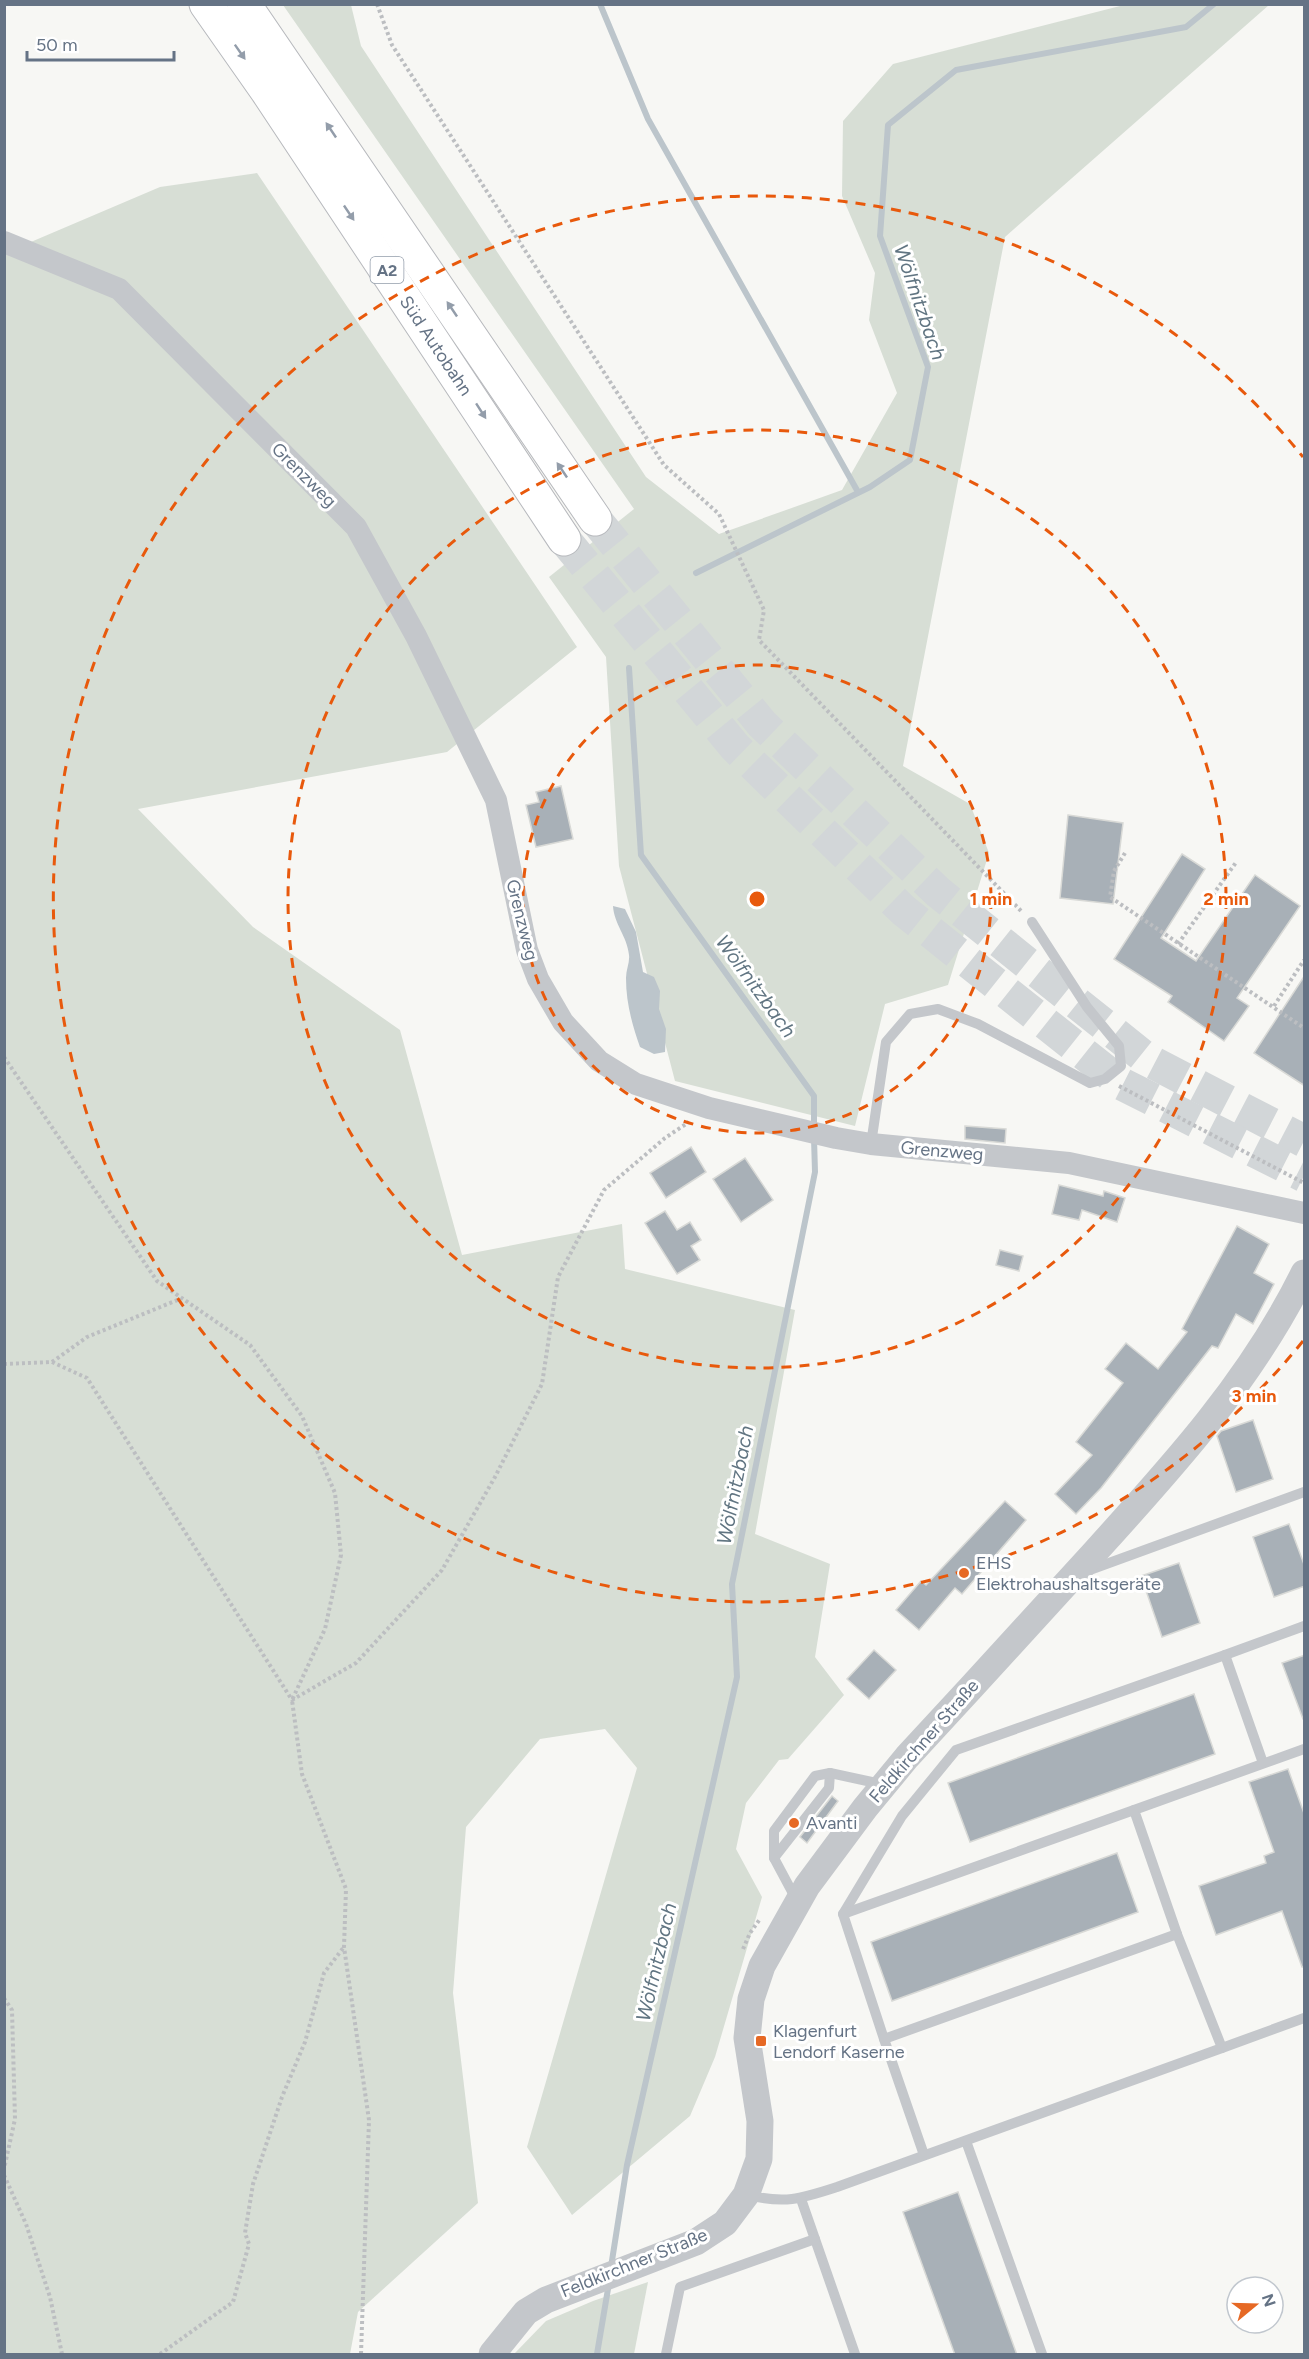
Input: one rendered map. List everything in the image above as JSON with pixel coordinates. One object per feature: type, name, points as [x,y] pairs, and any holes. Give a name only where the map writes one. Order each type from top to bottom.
[{"type":"highway","name":"Süd Autobahn","points":[[206,4],[306,149],[564,538]]},
{"type":"highway","name":"Süd Autobahn","points":[[244,4],[595,519]]},
{"type":"street","name":"Grenzweg","points":[[4,242],[118,289],[356,527],[416,636],[496,800],[527,950],[538,979],[563,1022],[599,1061],[627,1078],[709,1108],[836,1138],[871,1144],[1069,1163],[1305,1213]]},
{"type":"street","name":"Feldkirchner Straße","points":[[492,2355],[526,2312],[546,2300],[696,2242],[725,2223],[746,2195],[759,2159],[760,2121],[747,2038],[751,1999],[762,1966],[798,1901],[884,1785],[1182,1456],[1241,1379],[1281,1320],[1305,1272]]},
{"type":"lane","points":[[871,1144],[886,1042],[910,1014],[938,1009],[978,1024],[1090,1083],[1105,1079],[1121,1066],[1119,1046],[1087,1007],[1032,922]]},
{"type":"lane","points":[[1073,1576],[1305,1492]]},
{"type":"lane","points":[[924,2155],[843,1914],[902,1816],[956,1750],[1305,1626]]},
{"type":"lane","points":[[1225,1655],[1263,1763]]},
{"type":"lane","points":[[843,1914],[1305,1749]]},
{"type":"lane","points":[[798,1901],[774,1858],[774,1831],[814,1776],[830,1773],[884,1785]]},
{"type":"lane","points":[[774,1858],[830,1788],[830,1773]]},
{"type":"lane","points":[[1134,1809],[1177,1934],[1222,2048]]},
{"type":"lane","points":[[884,2039],[1177,1934]]},
{"type":"lane","points":[[746,2195],[774,2202],[801,2199],[1305,2019]]},
{"type":"lane","points":[[966,2141],[1042,2355]]},
{"type":"lane","points":[[801,2199],[855,2355]]},
{"type":"lane","points":[[666,2355],[680,2287],[815,2239]]},
{"type":"path","points":[[377,4],[392,45],[664,465],[719,514],[764,610],[759,640],[1032,922]]},
{"type":"path","points":[[1125,853],[1114,871],[1110,897],[1305,1028]]},
{"type":"path","points":[[1178,944],[1237,861]]},
{"type":"path","points":[[1274,1006],[1305,960]]},
{"type":"path","points":[[4,1057],[157,1281],[250,1345],[302,1416],[334,1493],[341,1555],[325,1629],[292,1700]]},
{"type":"path","points":[[1105,1079],[1305,1183]]},
{"type":"path","points":[[292,1700],[356,1663],[442,1570],[495,1477],[542,1384],[558,1278],[604,1190],[666,1138],[709,1108]]},
{"type":"path","points":[[52,1362],[87,1336],[180,1298]]},
{"type":"path","points":[[4,1364],[52,1362],[87,1378],[292,1700],[302,1774],[346,1889],[344,1947],[369,2120],[361,2355]]},
{"type":"path","points":[[160,2355],[233,2302],[249,2244],[245,2233],[253,2184],[282,2097],[305,2042],[324,1973],[344,1947]]},
{"type":"path","points":[[4,1998],[12,2010],[15,2119],[4,2169]]},
{"type":"path","points":[[4,2175],[26,2224],[50,2297],[62,2355]]},
{"type":"shaded area","points":[[283,5],[351,5],[361,46],[646,477],[719,534],[842,490],[897,393],[869,320],[875,273],[842,196],[843,121],[893,64],[1124,5],[1269,5],[1005,237],[903,766],[970,804],[989,853],[948,985],[885,1004],[855,1126],[675,1081],[619,866],[606,657],[549,577],[634,509]]},
{"type":"shaded area","points":[[257,173],[577,647],[447,752],[138,809],[253,927],[400,1030],[462,1255],[622,1224],[625,1269],[795,1310],[755,1534],[830,1564],[815,1657],[844,1695],[788,1759],[779,1760],[746,1803],[736,1849],[762,1897],[715,2057],[690,2116],[572,2215],[527,2147],[637,1768],[605,1729],[540,1739],[466,1827],[453,1993],[478,2203],[358,2312],[350,2354],[5,2354],[5,253],[160,187]]},
{"type":"shaded area","points":[[613,906],[625,909],[636,932],[643,972],[654,977],[660,991],[659,1009],[666,1029],[665,1052],[654,1054],[640,1047],[627,996],[628,948]]},
{"type":"shaded area","points":[[648,2282],[634,2354],[514,2354],[546,2321],[593,2301]]},
{"type":"building","points":[[561,786],[573,839],[536,847],[526,805],[539,802],[536,792]]},
{"type":"building","points":[[1068,815],[1123,823],[1113,904],[1060,898]]},
{"type":"building","points":[[1182,854],[1205,869],[1161,938],[1196,961],[1255,875],[1300,906],[1237,998],[1249,1006],[1224,1041],[1168,1002],[1172,996],[1114,959]]},
{"type":"building","points":[[1305,975],[1305,1086],[1254,1053]]},
{"type":"building","points":[[965,1126],[1006,1129],[1005,1143],[965,1139]]},
{"type":"building","points":[[691,1147],[706,1172],[666,1198],[650,1173]]},
{"type":"building","points":[[745,1158],[773,1200],[741,1222],[713,1179]]},
{"type":"building","points":[[1059,1185],[1103,1196],[1104,1191],[1125,1198],[1117,1222],[1082,1210],[1079,1220],[1052,1214]]},
{"type":"building","points":[[665,1211],[677,1230],[690,1222],[701,1240],[691,1246],[700,1260],[677,1274],[645,1223]]},
{"type":"building","points":[[1237,1226],[1269,1244],[1254,1273],[1274,1284],[1253,1324],[1236,1314],[1218,1348],[1212,1346],[1101,1488],[1076,1514],[1055,1494],[1092,1455],[1076,1442],[1123,1383],[1105,1369],[1126,1343],[1158,1369],[1187,1332],[1182,1329]]},
{"type":"building","points":[[1000,1250],[1023,1256],[1019,1271],[996,1265]]},
{"type":"building","points":[[1253,1420],[1273,1479],[1236,1492],[1217,1436],[1221,1431]]},
{"type":"building","points":[[1005,1501],[1026,1520],[962,1594],[955,1588],[919,1630],[896,1610],[921,1581],[926,1585]]},
{"type":"building","points":[[1289,1524],[1305,1567],[1305,1586],[1274,1597],[1253,1537]]},
{"type":"building","points":[[1179,1563],[1200,1623],[1162,1637],[1141,1576]]},
{"type":"building","points":[[874,1650],[896,1670],[869,1699],[847,1679]]},
{"type":"building","points":[[1305,1655],[1305,1719],[1303,1719],[1282,1663]]},
{"type":"building","points":[[1194,1694],[1215,1754],[970,1842],[948,1783]]},
{"type":"building","points":[[1288,1769],[1305,1816],[1305,1967],[1302,1967],[1282,1911],[1216,1935],[1199,1886],[1266,1863],[1264,1856],[1274,1852],[1249,1782]]},
{"type":"building","points":[[832,1796],[838,1801],[807,1843],[800,1837]]},
{"type":"building","points":[[1117,1853],[1138,1912],[892,2001],[871,1942]]},
{"type":"building","points":[[958,2192],[1017,2355],[955,2355],[903,2212]]},
{"type":"waterway","points":[[600,4],[648,119],[858,492]]},
{"type":"waterway","name":"Wölfnitzbach","points":[[696,573],[870,487],[910,460],[928,367],[880,236],[888,125],[956,70],[1186,27],[1214,4]]},
{"type":"waterway","name":"Wölfnitzbach","points":[[629,668],[641,855],[814,1096],[814,1128]]},
{"type":"waterway","name":"Wölfnitzbach","points":[[611,2267],[627,2165],[737,1677],[732,1584],[815,1172],[814,1138]]},
{"type":"waterway","name":"Wölfnitzbach","points":[[597,2354],[609,2283]]},
{"type":"tunnel","points":[[595,519],[762,724],[938,892],[1148,1060],[1304,1141]]},
{"type":"tunnel","points":[[564,539],[735,747],[903,910],[1122,1084],[1304,1176]]},
{"type":"place","name":"EHS Elektrohaushaltsgeräte","points":[[964,1573]]},
{"type":"place","name":"Avanti","points":[[794,1823]]},
{"type":"place","name":"Klagenfurt Lendorf Kaserne","points":[[761,2041]]}]
